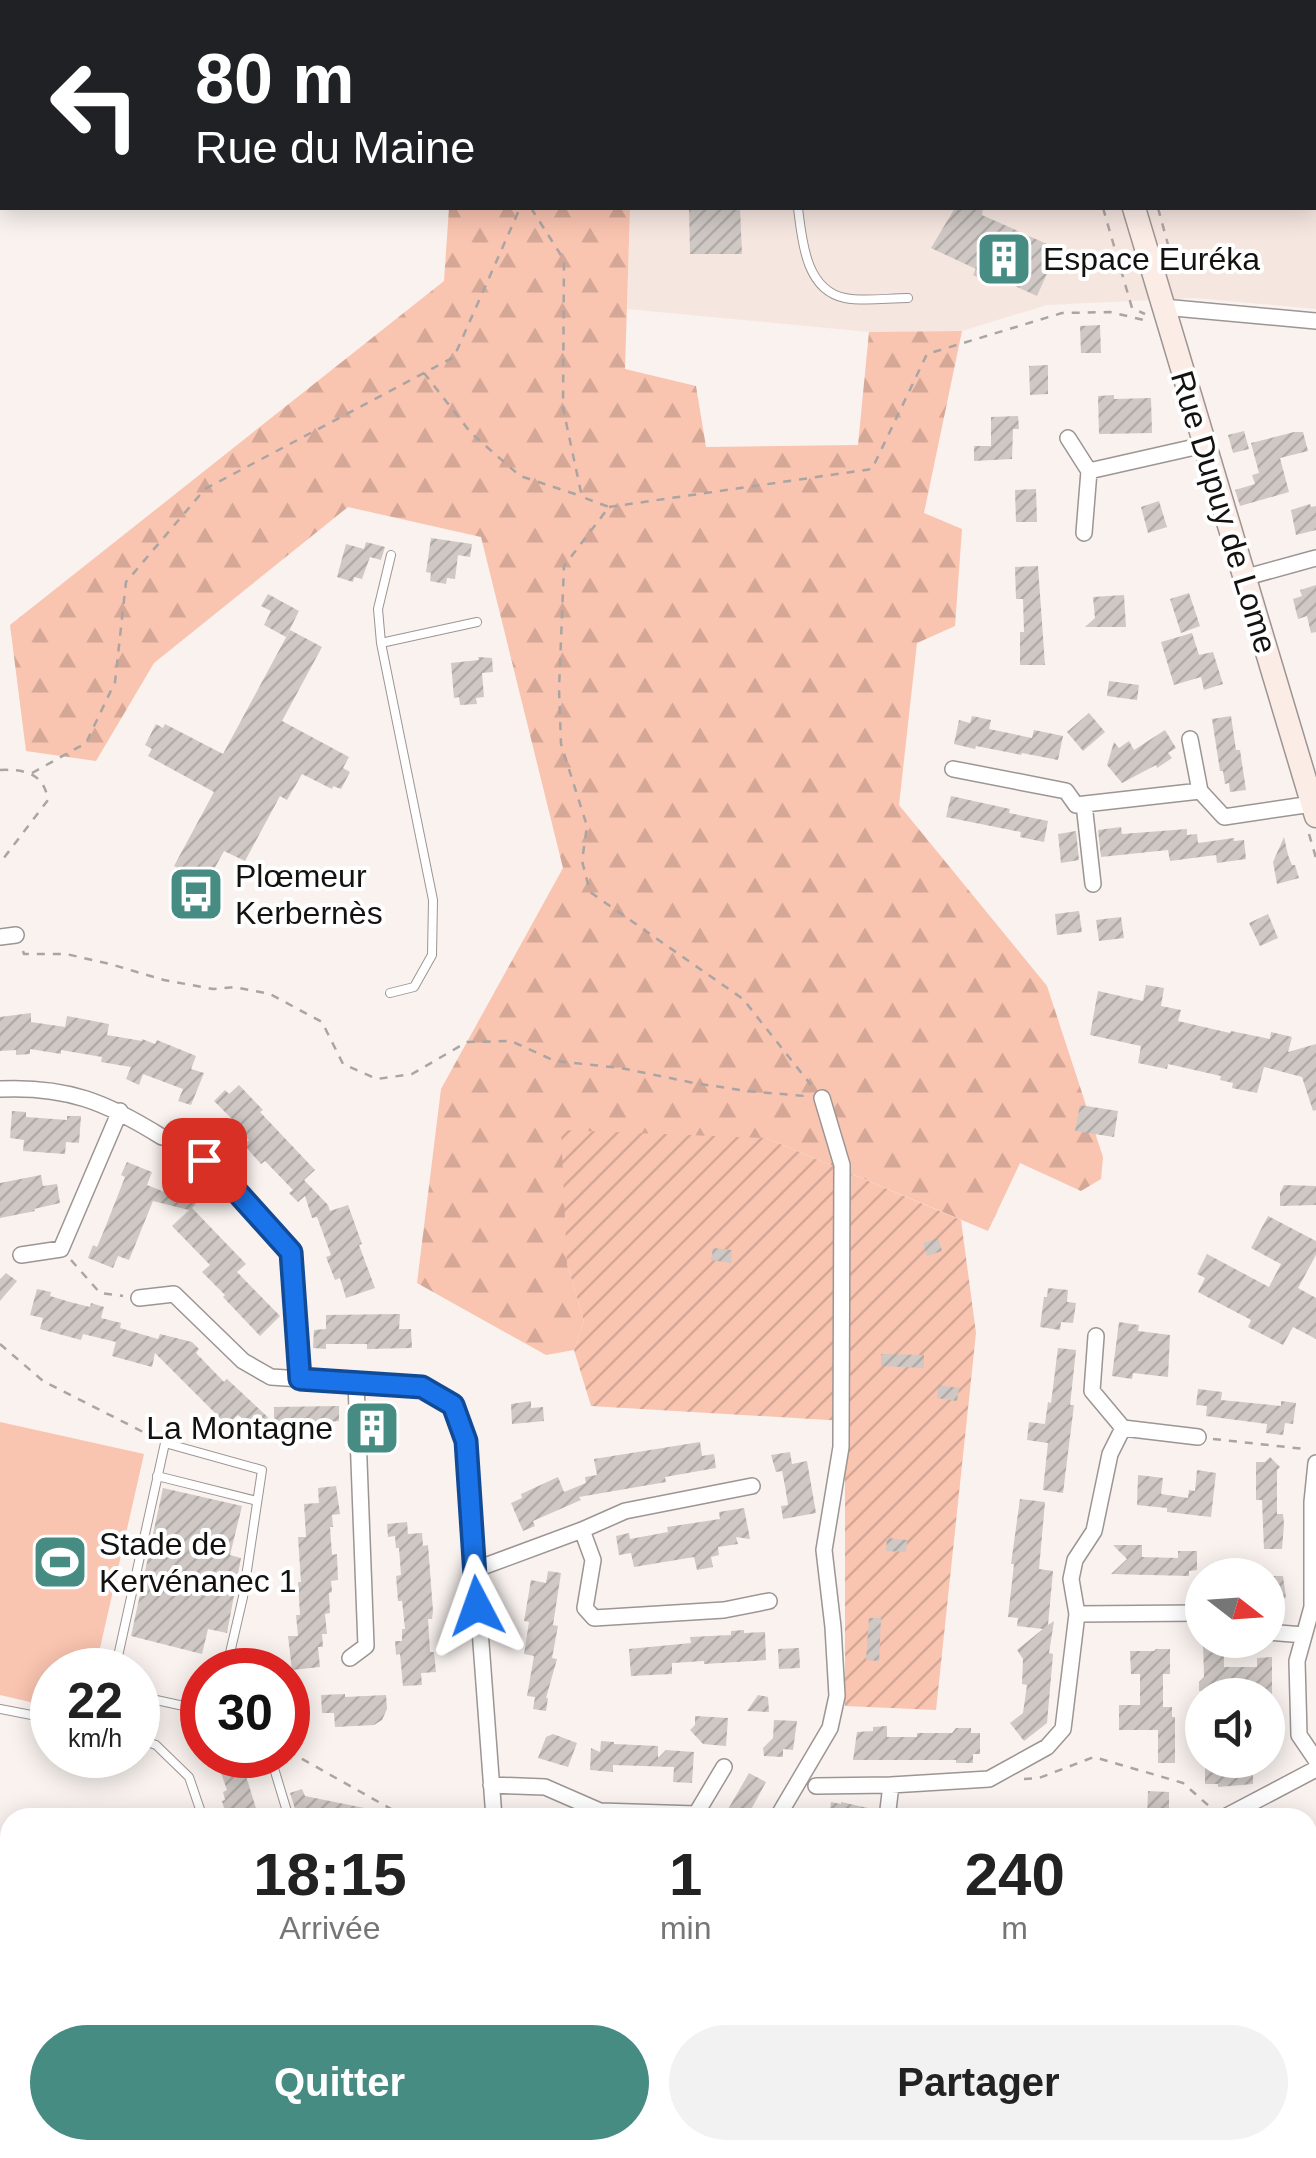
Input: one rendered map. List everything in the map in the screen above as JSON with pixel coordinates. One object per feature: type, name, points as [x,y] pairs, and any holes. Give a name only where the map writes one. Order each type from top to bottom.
[{"type":"street","name":"Rue Dupuy de Lome","points":[[1134,210],[1160,317],[1204,445],[1314,810]]},
{"type":"street","points":[[1160,317],[1316,322]]},
{"type":"street","points":[[1068,438],[1089,471],[1084,533]]},
{"type":"street","points":[[1089,471],[1204,445]]},
{"type":"street","points":[[1243,578],[1316,558]]},
{"type":"street","points":[[1190,739],[1200,792],[1224,817],[1314,810]]},
{"type":"street","points":[[953,769],[1066,791],[1076,805],[1200,792]]},
{"type":"street","points":[[1084,804],[1093,884]]},
{"type":"street","points":[[0,1089],[24,1088],[80,1096],[120,1111],[162,1136]]},
{"type":"street","points":[[783,1808],[830,1728],[837,1696],[824,1550],[841,1447],[842,1165],[822,1098]]},
{"type":"street","points":[[21,1254],[61,1249],[120,1111]]},
{"type":"street","points":[[204,1160],[291,1252],[300,1379]]},
{"type":"street","points":[[139,1298],[174,1294],[243,1361],[271,1377],[422,1387],[453,1405],[466,1441],[493,1808]]},
{"type":"street","points":[[1096,1336],[1092,1391],[1123,1428],[1198,1437]]},
{"type":"street","points":[[350,1658],[366,1646],[356,1382]]},
{"type":"street","points":[[816,1786],[989,1779],[1047,1748],[1063,1728],[1077,1614],[1072,1579],[1075,1560],[1094,1531],[1110,1454],[1123,1428]]},
{"type":"street","points":[[1316,1462],[1312,1607],[1298,1661],[1299,1735],[1316,1760]]},
{"type":"street","points":[[474,1570],[625,1511],[752,1486]]},
{"type":"street","points":[[582,1530],[593,1560],[585,1608],[594,1618],[724,1610],[769,1601]]},
{"type":"street","points":[[1077,1614],[1185,1613]]},
{"type":"street","points":[[1285,1633],[1304,1635]]},
{"type":"street","points":[[700,1808],[724,1768]]},
{"type":"street","points":[[1243,1808],[1316,1769]]},
{"type":"street","points":[[492,1785],[545,1787],[593,1808]]},
{"type":"street","points":[[888,1808],[891,1785]]},
{"type":"lane","points":[[798,210],[804,253],[825,288],[843,298],[908,298]]},
{"type":"lane","points":[[390,993],[414,987],[432,955],[433,900],[381,642],[378,609],[391,555]]},
{"type":"lane","points":[[381,642],[476,622]]},
{"type":"lane","points":[[121,1648],[165,1443],[262,1470],[244,1597],[231,1648]]},
{"type":"lane","points":[[157,1476],[258,1501]]},
{"type":"lane","points":[[0,1709],[30,1714]]},
{"type":"lane","points":[[160,1749],[189,1777],[200,1808]]},
{"type":"lane","points":[[277,1778],[285,1808]]},
{"type":"path","points":[[32,774],[86,742],[115,682],[126,582],[205,489],[454,357],[519,210]]},
{"type":"path","points":[[532,210],[564,260],[564,408],[582,497]]},
{"type":"path","points":[[1104,210],[1132,308],[1160,317]]},
{"type":"path","points":[[424,373],[472,432],[520,476],[608,507],[872,468],[927,354],[1062,313],[1160,317]]},
{"type":"path","points":[[608,507],[564,566],[561,744],[588,826],[582,861],[590,892],[743,999],[822,1098]]},
{"type":"path","points":[[0,770],[32,774],[45,785],[48,800],[0,862]]},
{"type":"path","points":[[8,936],[24,954],[66,954],[164,980],[213,988],[234,986],[270,994],[322,1022],[343,1064],[376,1079],[412,1074],[467,1042],[510,1041],[555,1061],[621,1068],[694,1084],[822,1098]]},
{"type":"path","points":[[162,1136],[204,1160]]},
{"type":"path","points":[[61,1249],[100,1293],[139,1298]]},
{"type":"path","points":[[0,1344],[43,1380],[165,1443]]},
{"type":"path","points":[[1198,1437],[1316,1451]]},
{"type":"path","points":[[1024,1779],[1039,1778],[1094,1757],[1183,1783],[1208,1806]]},
{"type":"path","points":[[310,1763],[389,1808]]},
{"type":"shaded area","points":[[630,210],[1316,210],[1316,309],[1194,298],[1047,305],[962,331],[869,332],[627,309]]},
{"type":"green space","points":[[449,210],[630,210],[625,369],[696,386],[706,447],[858,445],[869,332],[962,331],[924,513],[962,529],[955,626],[917,643],[899,805],[1047,986],[1103,1157],[1101,1179],[1081,1191],[1020,1163],[988,1231],[766,1138],[567,1264],[584,1321],[574,1350],[546,1355],[417,1283],[441,1089],[563,868],[481,537],[348,507],[154,663],[96,761],[26,751],[10,625],[444,281]]},
{"type":"green space","points":[[561,1130],[766,1138],[961,1220],[976,1333],[936,1710],[845,1706],[845,1421],[591,1406],[574,1350],[584,1321],[567,1264]]},
{"type":"green space","name":"Stade de Kervénanec 1","points":[[0,1422],[144,1454],[100,1648],[30,1648],[30,1702],[0,1695]]},
{"type":"building","points":[[689,210],[740,210],[742,254],[690,254]]},
{"type":"building","name":"Espace Euréka","points":[[954,210],[983,210],[982,215],[1058,249],[1037,296],[990,275],[987,282],[973,275],[976,269],[931,248]]},
{"type":"building","points":[[1100,325],[1101,353],[1081,353],[1080,326]]},
{"type":"building","points":[[1048,365],[1048,394],[1030,395],[1029,366]]},
{"type":"building","points":[[1114,395],[1114,399],[1151,398],[1152,433],[1099,434],[1098,396]]},
{"type":"building","points":[[1018,416],[1019,429],[1013,429],[1012,459],[974,461],[974,446],[991,446],[991,417]]},
{"type":"building","points":[[1244,431],[1249,449],[1233,453],[1228,435]]},
{"type":"building","points":[[1303,432],[1308,451],[1280,458],[1289,492],[1240,506],[1235,490],[1255,484],[1252,475],[1259,473],[1251,443]]},
{"type":"building","points":[[1036,489],[1037,522],[1016,522],[1015,490]]},
{"type":"building","points":[[1159,501],[1167,527],[1148,533],[1141,507]]},
{"type":"building","points":[[1316,506],[1316,530],[1296,535],[1291,510]]},
{"type":"building","points":[[431,538],[472,544],[470,557],[458,555],[455,579],[447,578],[446,584],[430,581],[431,573],[426,572]]},
{"type":"building","points":[[366,542],[385,547],[381,560],[370,557],[362,579],[354,577],[353,582],[337,577],[346,544],[364,549]]},
{"type":"building","points":[[1038,566],[1045,665],[1020,665],[1023,599],[1016,599],[1015,567]]},
{"type":"building","points":[[1316,585],[1316,632],[1311,633],[1307,616],[1298,619],[1293,599],[1302,596],[1300,590]]},
{"type":"building","points":[[1189,593],[1200,626],[1181,633],[1170,599]]},
{"type":"building","points":[[268,594],[299,611],[286,637],[264,625],[271,611],[261,606]]},
{"type":"building","points":[[1124,595],[1126,627],[1085,627],[1095,618],[1093,597]]},
{"type":"building","points":[[290,630],[322,647],[282,721],[349,757],[343,768],[350,772],[341,789],[332,789],[302,774],[287,800],[280,796],[245,861],[224,851],[207,882],[174,866],[214,792],[148,756],[152,749],[145,745],[156,724],[163,728],[165,724],[223,754]]},
{"type":"building","points":[[1192,633],[1199,655],[1213,652],[1223,684],[1204,690],[1201,677],[1174,685],[1161,642]]},
{"type":"building","points":[[478,657],[492,658],[493,672],[482,673],[484,697],[476,698],[477,704],[460,705],[459,697],[454,698],[451,663],[479,660]]},
{"type":"building","points":[[1109,681],[1139,685],[1137,700],[1107,696]]},
{"type":"building","points":[[1089,713],[1105,732],[1083,751],[1067,732]]},
{"type":"building","points":[[972,716],[991,720],[989,729],[1032,738],[1034,730],[1063,736],[1058,760],[954,744],[959,720],[970,723]]},
{"type":"building","points":[[1231,716],[1246,790],[1230,792],[1220,771],[1212,719]]},
{"type":"building","points":[[1165,730],[1176,748],[1168,753],[1172,758],[1122,783],[1107,765],[1114,742],[1119,748],[1129,741],[1134,750]]},
{"type":"building","points":[[951,796],[1048,821],[1044,842],[1020,837],[1021,832],[946,817]]},
{"type":"building","points":[[1121,827],[1122,834],[1187,829],[1187,835],[1197,834],[1198,843],[1244,840],[1246,859],[1217,863],[1216,855],[1170,861],[1168,850],[1101,857],[1098,830]]},
{"type":"building","points":[[1076,831],[1079,860],[1061,863],[1058,834]]},
{"type":"building","points":[[1284,837],[1299,878],[1277,884],[1273,862]]},
{"type":"building","points":[[1079,911],[1082,932],[1057,935],[1055,914]]},
{"type":"building","points":[[1268,914],[1278,938],[1260,946],[1249,923]]},
{"type":"building","points":[[1121,917],[1124,938],[1099,941],[1096,920]]},
{"type":"building","points":[[1146,985],[1164,988],[1161,1006],[1181,1010],[1178,1021],[1270,1039],[1271,1032],[1292,1037],[1288,1052],[1316,1044],[1316,1110],[1313,1111],[1302,1077],[1264,1067],[1257,1093],[1232,1088],[1233,1083],[1220,1080],[1221,1076],[1168,1064],[1167,1069],[1138,1063],[1141,1046],[1090,1035],[1098,991],[1143,1001]]},
{"type":"building","points":[[31,1013],[31,1022],[65,1027],[67,1016],[109,1024],[107,1035],[155,1044],[157,1040],[196,1056],[191,1069],[204,1073],[191,1105],[178,1101],[183,1089],[143,1074],[139,1085],[126,1079],[131,1067],[101,1062],[102,1057],[61,1050],[61,1054],[30,1049],[30,1054],[16,1055],[16,1050],[0,1051],[0,1017]]},
{"type":"building","points":[[239,1085],[315,1170],[304,1180],[330,1211],[348,1205],[375,1288],[346,1298],[340,1278],[335,1280],[326,1257],[331,1255],[305,1196],[298,1202],[289,1193],[293,1190],[265,1161],[261,1164],[244,1145],[249,1140],[243,1130],[214,1101],[225,1090],[229,1094]]},
{"type":"building","points":[[1080,1105],[1118,1111],[1114,1137],[1075,1131]]},
{"type":"building","points":[[12,1111],[26,1112],[26,1117],[67,1120],[67,1116],[81,1116],[79,1143],[66,1142],[65,1154],[23,1151],[24,1140],[10,1138]]},
{"type":"building","points":[[127,1162],[152,1172],[147,1185],[182,1199],[188,1193],[197,1202],[192,1208],[246,1264],[237,1272],[280,1316],[260,1336],[202,1272],[210,1265],[172,1226],[189,1210],[153,1201],[129,1260],[118,1256],[113,1268],[88,1258],[105,1228]]},
{"type":"building","points":[[41,1175],[43,1186],[57,1184],[60,1203],[0,1218],[0,1183]]},
{"type":"building","points":[[1284,1185],[1316,1186],[1316,1205],[1280,1206]]},
{"type":"building","points":[[1268,1216],[1316,1241],[1316,1255],[1298,1288],[1316,1298],[1316,1339],[1293,1327],[1283,1345],[1248,1327],[1251,1320],[1198,1292],[1205,1278],[1197,1274],[1207,1254],[1269,1287],[1281,1264],[1251,1248]]},
{"type":"building","points":[[938,1238],[942,1251],[927,1256],[923,1243]]},
{"type":"building","points":[[713,1248],[732,1250],[731,1263],[711,1260]]},
{"type":"building","points":[[6,1273],[17,1281],[0,1301],[0,1279]]},
{"type":"building","points":[[1048,1288],[1068,1290],[1067,1302],[1076,1303],[1073,1323],[1061,1322],[1060,1330],[1040,1327]]},
{"type":"building","points":[[37,1289],[70,1302],[104,1307],[101,1318],[121,1323],[120,1328],[158,1339],[160,1334],[192,1342],[199,1349],[196,1353],[224,1382],[227,1379],[273,1422],[254,1427],[238,1415],[227,1425],[155,1353],[152,1367],[112,1356],[116,1342],[83,1334],[81,1340],[40,1329],[43,1318],[30,1315]]},
{"type":"building","points":[[400,1314],[399,1329],[411,1329],[412,1348],[367,1349],[367,1344],[326,1344],[326,1349],[313,1348],[314,1330],[326,1329],[326,1315]]},
{"type":"building","points":[[1119,1322],[1139,1325],[1138,1331],[1170,1335],[1168,1377],[1133,1373],[1132,1379],[1112,1376]]},
{"type":"building","points":[[1058,1348],[1076,1350],[1063,1493],[1043,1490],[1048,1443],[1027,1440],[1029,1422],[1045,1424]]},
{"type":"building","points":[[881,1354],[924,1355],[924,1368],[881,1366]]},
{"type":"building","points":[[939,1385],[959,1388],[957,1401],[937,1398]]},
{"type":"building","points":[[1198,1389],[1222,1392],[1221,1400],[1281,1406],[1281,1401],[1296,1403],[1293,1424],[1285,1423],[1283,1435],[1266,1433],[1267,1424],[1206,1416],[1207,1406],[1196,1405]]},
{"type":"building","points":[[531,1401],[531,1408],[543,1407],[544,1421],[512,1424],[511,1404]]},
{"type":"building","points":[[339,1406],[339,1421],[327,1422],[327,1436],[287,1437],[286,1422],[274,1422],[274,1407]]},
{"type":"building","points":[[700,1442],[702,1456],[714,1454],[716,1468],[665,1477],[666,1482],[579,1497],[581,1500],[533,1521],[535,1526],[523,1531],[511,1503],[522,1498],[521,1494],[558,1477],[564,1492],[586,1483],[585,1477],[597,1475],[594,1459]]},
{"type":"building","points":[[790,1452],[792,1464],[807,1461],[816,1513],[783,1519],[781,1506],[788,1505],[785,1486],[782,1471],[776,1472],[771,1455]]},
{"type":"building","points":[[1270,1457],[1280,1467],[1277,1514],[1283,1514],[1282,1549],[1264,1549],[1262,1500],[1256,1500],[1256,1462],[1265,1462]]},
{"type":"building","points":[[1197,1470],[1216,1473],[1211,1517],[1137,1505],[1138,1475],[1163,1478],[1161,1494],[1188,1498],[1189,1490],[1195,1491]]},
{"type":"building","points":[[336,1486],[340,1514],[332,1515],[330,1527],[338,1580],[331,1581],[330,1613],[325,1614],[327,1634],[322,1634],[323,1647],[318,1647],[320,1667],[310,1668],[310,1648],[289,1648],[288,1636],[298,1636],[298,1537],[306,1537],[304,1504],[319,1503],[318,1488]]},
{"type":"building","points":[[163,1488],[242,1506],[230,1555],[241,1558],[227,1633],[208,1629],[203,1648],[180,1648],[131,1636]]},
{"type":"building","points":[[1020,1499],[1045,1502],[1039,1569],[1053,1571],[1048,1625],[1054,1621],[1047,1723],[1024,1741],[1010,1723],[1023,1713],[1027,1685],[1022,1684],[1023,1659],[1017,1650],[1043,1629],[1017,1626],[1018,1618],[1008,1617]]},
{"type":"building","points":[[744,1508],[750,1539],[736,1537],[738,1544],[718,1547],[719,1555],[711,1557],[713,1567],[697,1570],[694,1557],[634,1567],[631,1553],[619,1555],[616,1536],[629,1533],[630,1539],[668,1532],[667,1527],[720,1519],[719,1512]]},
{"type":"building","points":[[407,1522],[408,1534],[422,1533],[423,1546],[428,1545],[433,1611],[432,1619],[428,1619],[430,1652],[434,1652],[436,1672],[421,1673],[422,1685],[403,1686],[395,1641],[402,1641],[405,1629],[396,1576],[401,1575],[399,1548],[395,1536],[388,1537],[387,1524]]},
{"type":"building","points":[[887,1538],[907,1540],[906,1552],[886,1551]]},
{"type":"building","points":[[1113,1545],[1142,1545],[1142,1557],[1178,1558],[1178,1551],[1197,1551],[1197,1558],[1185,1558],[1185,1576],[1111,1574],[1127,1559]]},
{"type":"building","points":[[548,1571],[561,1573],[553,1625],[558,1626],[552,1658],[557,1659],[546,1711],[533,1709],[535,1697],[527,1696],[534,1656],[524,1654],[529,1622],[524,1621],[531,1580],[546,1583]]},
{"type":"building","points":[[869,1618],[881,1618],[879,1661],[866,1660]]},
{"type":"building","points":[[731,1631],[765,1632],[766,1660],[672,1663],[672,1674],[631,1676],[629,1649],[691,1643],[690,1637],[731,1635]]},
{"type":"building","points":[[799,1648],[800,1668],[779,1669],[778,1649]]},
{"type":"building","points":[[1170,1649],[1170,1674],[1163,1674],[1163,1707],[1172,1707],[1175,1717],[1175,1763],[1158,1763],[1158,1730],[1119,1730],[1119,1705],[1140,1705],[1140,1674],[1131,1674],[1130,1651]]},
{"type":"building","points":[[1203,1658],[1224,1658],[1224,1667],[1257,1667],[1257,1658],[1272,1658],[1272,1678],[1204,1677]]},
{"type":"building","points":[[321,1695],[386,1695],[387,1709],[382,1720],[374,1725],[335,1727],[334,1713],[322,1713]]},
{"type":"building","points":[[758,1695],[768,1697],[769,1712],[747,1711]]},
{"type":"building","points":[[695,1716],[728,1718],[726,1746],[703,1744],[690,1730],[695,1725]]},
{"type":"building","points":[[774,1720],[797,1721],[793,1750],[783,1749],[783,1757],[764,1756],[763,1748],[773,1738]]},
{"type":"building","points":[[887,1726],[887,1737],[917,1737],[917,1733],[952,1733],[956,1728],[971,1728],[971,1733],[980,1733],[980,1754],[973,1754],[973,1763],[853,1760],[857,1732]]},
{"type":"building","points":[[553,1734],[577,1743],[568,1767],[538,1758],[546,1737]]},
{"type":"building","points":[[601,1741],[658,1746],[658,1758],[666,1750],[694,1752],[692,1783],[673,1782],[674,1767],[613,1765],[613,1772],[590,1770],[591,1748],[600,1752]]},
{"type":"building","points":[[749,1773],[766,1782],[752,1808],[729,1808]]},
{"type":"building","points":[[223,1778],[247,1778],[256,1808],[224,1808],[223,1792],[227,1790]]},
{"type":"building","points":[[1205,1778],[1253,1778],[1253,1784],[1205,1784]]},
{"type":"building","points":[[302,1789],[305,1796],[364,1808],[295,1808],[290,1793]]},
{"type":"building","points":[[1148,1791],[1169,1792],[1169,1808],[1147,1808]]},
{"type":"building","points":[[831,1802],[841,1802],[868,1808],[830,1808]]},
{"type":"place","name":"Espace Euréka","points":[[1004,259]]},
{"type":"place","name":"Plœmeur Kerbernès","points":[[196,894]]},
{"type":"place","name":"La Montagne","points":[[372,1428]]},
{"type":"place","name":"Stade de Kervénanec 1","points":[[60,1562]]},
{"type":"route","points":[[204,1160],[291,1252],[300,1379],[422,1387],[453,1405],[466,1441],[477,1606]]}]
